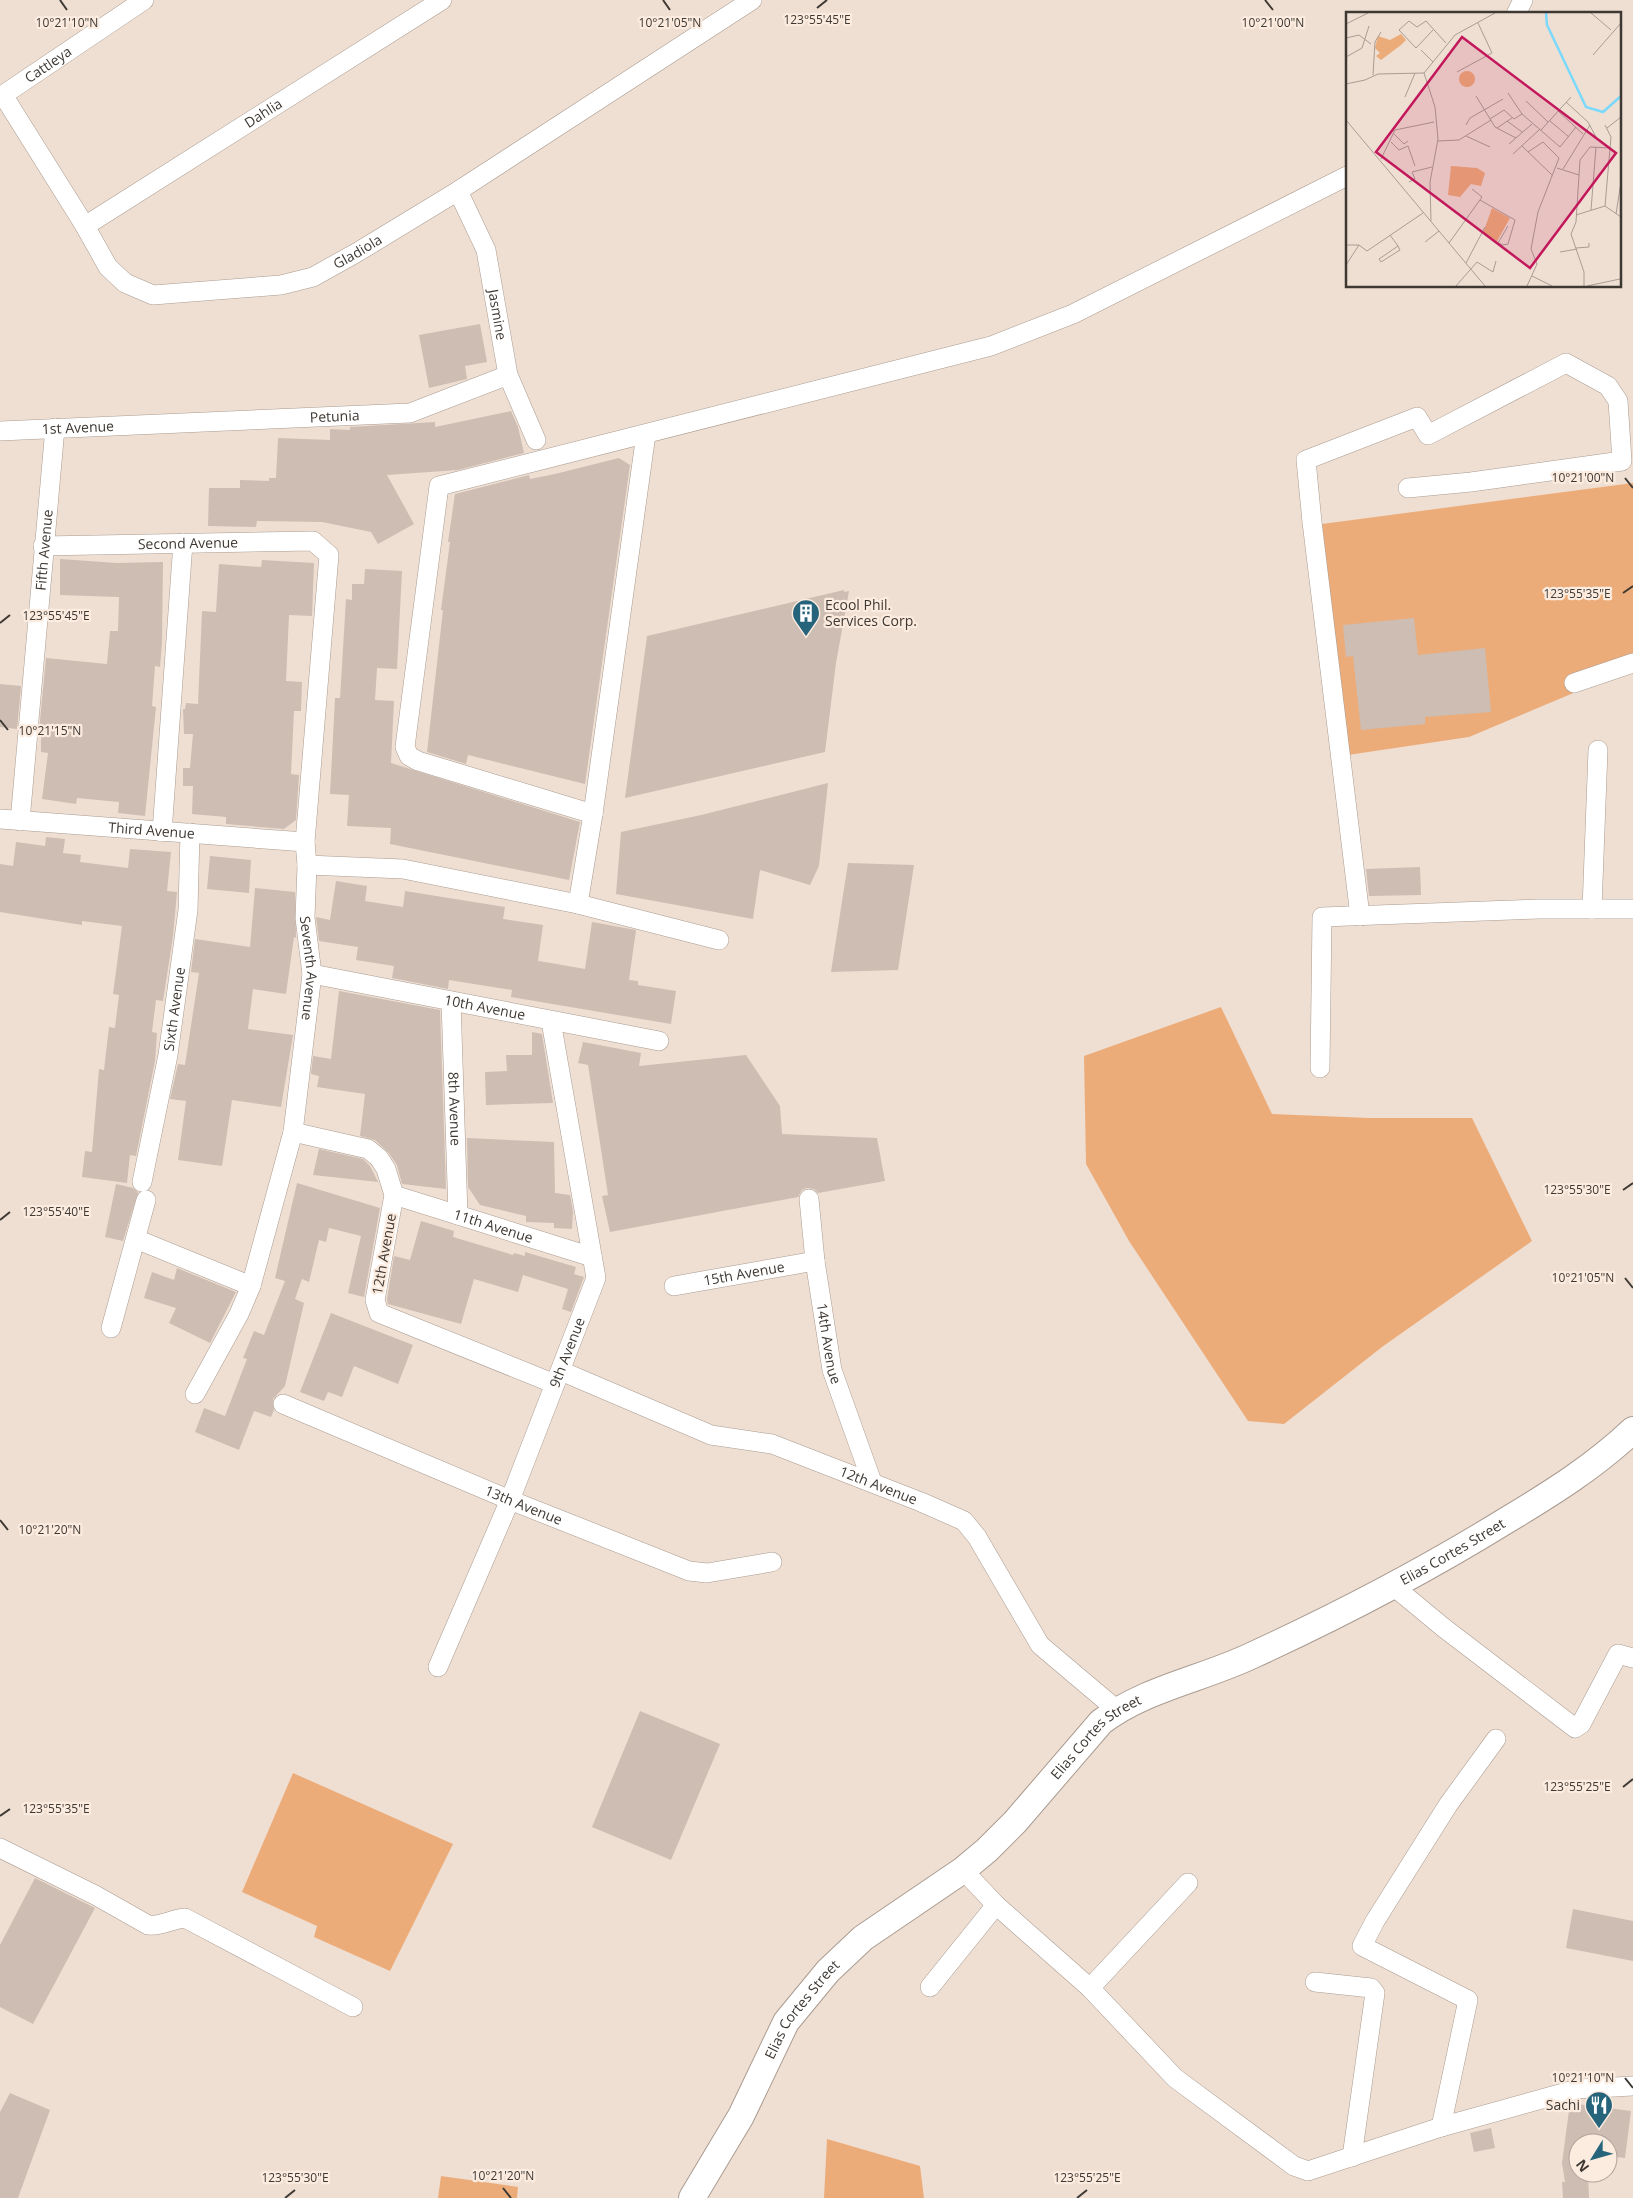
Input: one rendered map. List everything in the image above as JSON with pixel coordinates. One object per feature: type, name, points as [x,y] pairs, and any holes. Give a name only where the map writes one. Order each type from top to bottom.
[{"type":"street","name":"Cattleya","points":[[2,96],[144,0]]},
{"type":"street","name":"Dahlia","points":[[85,226],[442,0]]},
{"type":"street","name":"Gladiola","points":[[2,96],[85,226],[108,268],[126,283],[153,295],[281,285],[313,277],[356,253],[458,191],[752,0]]},
{"type":"street","points":[[1517,12],[1523,0]]},
{"type":"street","points":[[593,814],[418,761],[409,756],[405,747],[439,486],[991,346],[1073,314],[1346,177]]},
{"type":"street","name":"Jasmine","points":[[458,191],[486,250],[508,374],[536,440]]},
{"type":"street","points":[[1360,916],[1306,460],[1417,417],[1428,435],[1566,363],[1608,386],[1618,401],[1622,461],[1471,482],[1408,488]]},
{"type":"street","name":"Petunia","points":[[154,426],[410,412],[508,374]]},
{"type":"street","name":"1st Avenue","points":[[0,431],[154,426]]},
{"type":"street","name":"Fifth Avenue","points":[[20,821],[54,428]]},
{"type":"street","points":[[578,904],[593,814],[646,434]]},
{"type":"street","name":"Second Avenue","points":[[43,546],[313,541],[329,555]]},
{"type":"street","points":[[162,832],[183,543]]},
{"type":"street","name":"Seventh Avenue","points":[[195,1394],[239,1314],[250,1286],[292,1132],[312,974],[305,918],[307,865],[305,842],[329,555]]},
{"type":"street","points":[[1574,683],[1633,663]]},
{"type":"street","points":[[1592,908],[1598,750]]},
{"type":"street","name":"Third Avenue","points":[[0,819],[305,842]]},
{"type":"street","name":"Sixth Avenue","points":[[142,1182],[168,1055],[188,910],[190,833]]},
{"type":"street","points":[[307,865],[402,869],[578,904],[719,940]]},
{"type":"street","points":[[1320,1068],[1322,917],[1592,908],[1633,909]]},
{"type":"street","name":"10th Avenue","points":[[312,974],[659,1041]]},
{"type":"street","name":"8th Avenue","points":[[451,1001],[458,1215]]},
{"type":"street","name":"9th Avenue","points":[[438,1667],[510,1500],[596,1278],[552,1021]]},
{"type":"street","name":"12th Avenue","points":[[292,1132],[368,1149],[379,1158],[386,1169],[394,1196],[375,1300],[379,1313],[711,1434],[772,1444],[872,1482],[967,1523],[1040,1645],[1117,1710]]},
{"type":"street","name":"11th Avenue","points":[[394,1196],[592,1257]]},
{"type":"street","name":"14th Avenue","points":[[809,1199],[832,1370],[872,1482]]},
{"type":"street","points":[[111,1328],[146,1200]]},
{"type":"street","points":[[136,1239],[250,1286]]},
{"type":"street","name":"15th Avenue","points":[[674,1286],[816,1261]]},
{"type":"street","name":"13th Avenue","points":[[282,1404],[510,1500],[689,1571],[707,1573],[772,1562]]},
{"type":"street","name":"Elias Cortes Street","points":[[692,2198],[741,2116],[786,2022],[828,1971],[863,1938],[963,1870],[987,1850],[1015,1822],[1101,1722],[1117,1710],[1148,1695],[1251,1656],[1392,1585],[1470,1543],[1540,1500],[1609,1453],[1633,1430]]},
{"type":"street","points":[[1392,1585],[1444,1628],[1575,1728],[1581,1724],[1618,1654],[1633,1658]]},
{"type":"street","points":[[1441,2128],[1468,2000],[1362,1946],[1375,1921],[1448,1805],[1496,1739]]},
{"type":"street","points":[[0,1848],[95,1895],[148,1925],[155,1926],[171,1919],[184,1918],[353,2007]]},
{"type":"street","points":[[963,1870],[996,1905],[1090,1988],[1175,2078],[1294,2166],[1308,2171],[1441,2128],[1578,2089],[1633,2086]]},
{"type":"street","points":[[1090,1988],[1188,1883]]},
{"type":"street","points":[[930,1987],[996,1905]]},
{"type":"street","points":[[1315,1982],[1371,1988],[1375,1993],[1352,2157]]},
{"type":"shaded area","points":[[1633,483],[1633,668],[1469,737],[1348,755],[1322,524]]},
{"type":"shaded area","points":[[1221,1007],[1272,1114],[1369,1118],[1472,1118],[1532,1241],[1382,1347],[1284,1424],[1248,1421],[1129,1241],[1086,1164],[1084,1056]]},
{"type":"shaded area","points":[[293,1773],[453,1844],[390,1971],[314,1937],[317,1926],[242,1892]]},
{"type":"shaded area","points":[[827,2139],[920,2166],[924,2198],[824,2198]]},
{"type":"shaded area","points":[[441,2176],[518,2187],[517,2198],[438,2198]]},
{"type":"building","points":[[480,324],[487,362],[465,366],[467,379],[429,388],[419,335]]},
{"type":"building","points":[[511,411],[518,427],[524,453],[458,470],[387,475],[414,524],[378,544],[371,532],[322,522],[257,521],[256,527],[208,526],[209,488],[240,488],[240,480],[269,481],[269,478],[276,478],[278,438],[330,440],[330,429],[350,430],[350,427],[435,422],[435,427]]},
{"type":"building","points":[[619,458],[630,465],[585,784],[468,755],[466,764],[427,752],[443,610],[441,610],[450,542],[448,542],[455,494],[529,475],[530,479]]},
{"type":"building","points":[[60,559],[117,563],[163,562],[162,643],[160,667],[155,666],[152,706],[156,707],[145,816],[118,813],[119,802],[77,798],[76,804],[42,799],[48,753],[41,752],[41,731],[39,731],[46,658],[107,664],[110,631],[118,631],[119,597],[60,595]]},
{"type":"building","points":[[262,560],[314,563],[312,616],[289,615],[286,681],[302,682],[301,711],[294,711],[291,774],[299,775],[296,820],[284,829],[226,824],[226,817],[192,814],[193,786],[183,786],[183,768],[190,768],[193,734],[184,734],[183,709],[185,709],[186,703],[198,704],[202,611],[216,612],[219,564],[261,567]]},
{"type":"building","points":[[365,569],[402,571],[397,669],[377,668],[375,700],[394,701],[391,763],[580,822],[569,880],[390,844],[391,828],[347,826],[349,795],[330,794],[335,698],[340,698],[346,599],[352,600],[352,584],[364,584]]},
{"type":"building","points":[[844,590],[844,592],[849,591],[836,663],[825,752],[625,798],[647,636]]},
{"type":"building","points":[[1414,618],[1418,655],[1485,648],[1491,712],[1425,717],[1425,724],[1361,730],[1353,656],[1346,657],[1343,625]]},
{"type":"building","points":[[0,684],[21,686],[17,729],[0,727]]},
{"type":"building","points":[[828,783],[819,866],[810,885],[760,870],[753,919],[616,894],[621,832],[701,815]]},
{"type":"building","points":[[46,837],[65,839],[63,853],[81,855],[80,862],[128,868],[130,849],[171,852],[167,891],[177,892],[173,936],[163,1001],[156,1000],[152,1032],[157,1033],[155,1061],[136,1156],[130,1155],[127,1183],[82,1177],[85,1151],[92,1152],[99,1069],[104,1070],[109,1027],[115,1028],[119,995],[113,994],[122,926],[82,921],[82,925],[0,912],[0,864],[13,866],[16,842],[45,846]]},
{"type":"building","points":[[210,856],[251,860],[249,893],[207,889]]},
{"type":"building","points":[[848,863],[914,865],[898,970],[831,972]]},
{"type":"building","points":[[1420,867],[1421,895],[1369,896],[1366,869]]},
{"type":"building","points":[[336,881],[367,886],[365,901],[403,907],[405,891],[505,907],[503,919],[543,925],[538,961],[585,969],[592,922],[636,930],[629,980],[638,981],[638,985],[676,991],[671,1024],[511,997],[512,990],[449,980],[448,989],[392,978],[394,966],[356,960],[358,947],[319,941],[316,917],[330,920]]},
{"type":"building","points":[[255,888],[295,892],[296,938],[294,937],[286,994],[253,989],[248,1029],[293,1035],[281,1107],[232,1100],[222,1166],[178,1160],[186,1101],[170,1099],[178,1064],[185,1065],[199,973],[191,972],[195,939],[250,947]]},
{"type":"building","points":[[339,991],[440,1010],[446,1189],[402,1184],[397,1165],[388,1152],[375,1140],[360,1136],[365,1094],[317,1087],[319,1076],[311,1074],[313,1056],[331,1059]]},
{"type":"building","points":[[532,1032],[542,1034],[553,1103],[486,1105],[485,1072],[507,1071],[506,1055],[532,1055]]},
{"type":"building","points":[[583,1042],[641,1053],[639,1066],[746,1055],[780,1106],[782,1134],[877,1138],[885,1181],[818,1193],[814,1189],[807,1188],[802,1190],[798,1197],[610,1232],[602,1196],[608,1195],[588,1065],[578,1063]]},
{"type":"building","points":[[467,1138],[554,1142],[555,1193],[570,1195],[573,1211],[572,1229],[554,1228],[554,1223],[526,1222],[526,1216],[480,1205],[468,1187]]},
{"type":"building","points":[[319,1149],[363,1159],[370,1166],[378,1182],[313,1175]]},
{"type":"building","points":[[297,1183],[380,1208],[364,1297],[348,1293],[361,1236],[329,1228],[326,1242],[319,1240],[309,1282],[302,1279],[295,1299],[304,1303],[285,1386],[273,1399],[274,1410],[271,1417],[254,1411],[239,1450],[195,1432],[204,1408],[225,1416],[247,1359],[243,1358],[254,1331],[264,1335],[285,1281],[275,1278]]},
{"type":"building","points":[[116,1184],[133,1188],[138,1192],[123,1241],[105,1237]]},
{"type":"building","points":[[421,1221],[454,1231],[453,1237],[513,1255],[514,1253],[525,1256],[525,1252],[576,1267],[574,1274],[584,1277],[571,1312],[562,1309],[568,1289],[523,1275],[518,1292],[474,1279],[461,1324],[388,1304],[387,1299],[394,1256],[410,1260]]},
{"type":"building","points":[[177,1268],[236,1292],[210,1343],[169,1323],[176,1308],[144,1298],[152,1272],[174,1280]]},
{"type":"building","points":[[331,1313],[413,1345],[398,1384],[354,1366],[342,1397],[328,1392],[324,1401],[300,1392]]},
{"type":"building","points":[[640,1711],[720,1744],[671,1860],[592,1827]]},
{"type":"building","points":[[35,1878],[95,1908],[33,2024],[0,2007],[0,1945]]},
{"type":"building","points":[[1573,1909],[1633,1921],[1633,1961],[1566,1948]]},
{"type":"building","points":[[10,2093],[50,2110],[18,2198],[0,2198],[0,2112]]},
{"type":"building","points":[[1570,2103],[1631,2111],[1625,2158],[1618,2157],[1618,2133],[1568,2133],[1568,2183],[1588,2183],[1589,2198],[1563,2198],[1562,2182],[1565,2182],[1562,2163]]},
{"type":"building","points":[[1491,2128],[1495,2148],[1474,2152],[1470,2133]]},
{"type":"place","name":"Ecool Phil. Services Corp.","points":[[806,637]]},
{"type":"place","name":"Sachi","points":[[1599,2129]]}]
